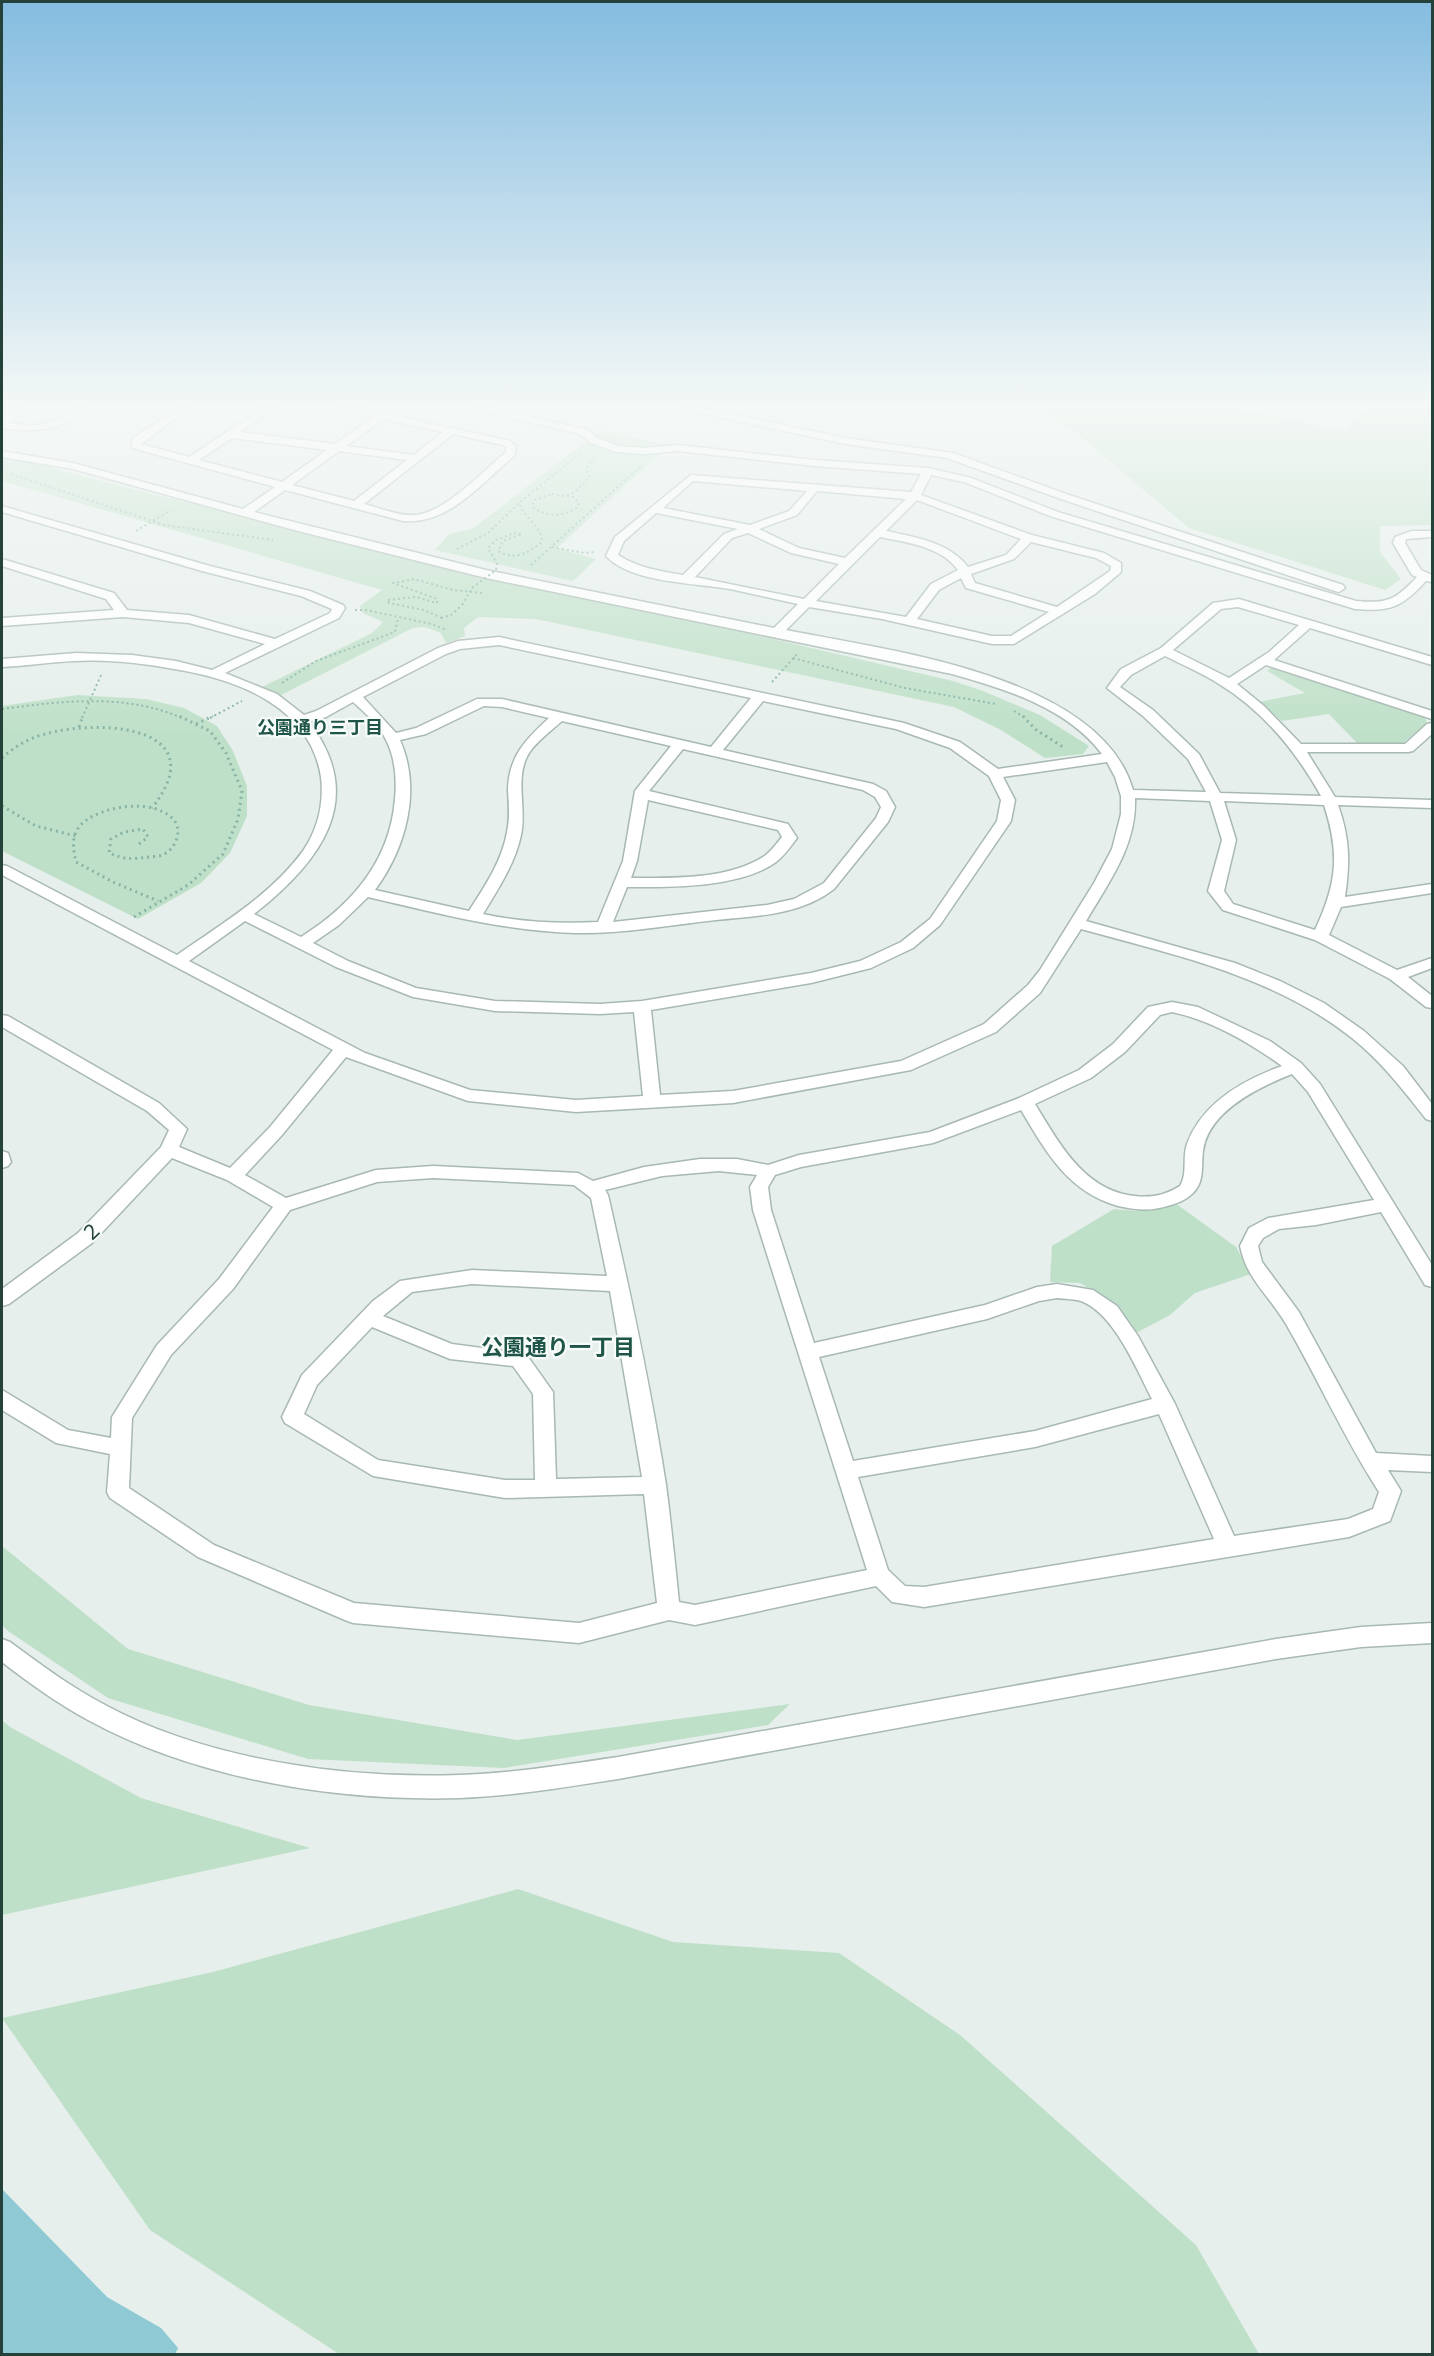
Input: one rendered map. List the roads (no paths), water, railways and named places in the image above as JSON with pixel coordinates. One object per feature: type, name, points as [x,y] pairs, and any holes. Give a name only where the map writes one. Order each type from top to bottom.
[{"type":"street","points":[[33,518],[233,576],[319,598],[334,603],[339,608],[335,615],[213,674]]},
{"type":"street","points":[[2,869],[359,1058],[468,1095],[576,1106],[733,1097],[905,1066],[990,1028],[1034,989],[1047,972],[1121,851],[1128,823],[1127,794],[1111,757],[1078,724],[1038,699],[991,681],[924,663],[490,575],[263,518]]},
{"type":"street","points":[[403,518],[423,518]]},
{"type":"street","points":[[643,518],[619,539],[612,556],[624,564],[648,573],[731,586],[808,603],[910,620],[992,640],[1014,640],[1091,591],[1115,572],[1117,565],[1100,555],[1028,538],[974,518]]},
{"type":"street","points":[[696,518],[750,529],[795,551],[845,562]]},
{"type":"street","points":[[686,579],[728,536],[779,518]]},
{"type":"street","points":[[777,632],[808,603],[845,562],[894,518]]},
{"type":"street","points":[[1067,518],[1355,605],[1375,607],[1392,605],[1403,600],[1428,578],[1416,572],[1399,543],[1401,537],[1412,534],[1432,534]]},
{"type":"street","points":[[1128,518],[1392,605]]},
{"type":"street","points":[[879,533],[914,540],[945,553],[961,566],[970,585],[1057,611]]},
{"type":"street","points":[[910,620],[935,587],[964,572],[1010,557],[1028,538]]},
{"type":"street","points":[[2,562],[110,596],[123,613]]},
{"type":"street","points":[[1432,661],[1239,603],[1227,603],[1217,606],[1165,651],[1126,672],[1113,688],[1148,713],[1194,757],[1216,798],[1228,840],[1216,891],[1228,907],[1320,937],[1396,976],[1432,1003]]},
{"type":"street","points":[[2,622],[123,613],[189,619],[264,639],[274,644]]},
{"type":"street","points":[[1229,684],[1265,660],[1308,623]]},
{"type":"street","points":[[244,915],[358,971],[413,992],[495,1006],[600,1009],[642,1006],[811,978],[865,965],[907,945],[935,922],[1004,821],[1008,800],[995,774],[955,744],[930,735],[899,726],[499,641],[458,645],[321,714],[301,720]]},
{"type":"street","points":[[1419,656],[1432,644]]},
{"type":"street","points":[[1165,651],[1229,684],[1276,725],[1298,748],[1332,800],[1342,838],[1344,875],[1337,903],[1320,937]]},
{"type":"street","points":[[2,663],[76,657],[132,659],[176,665],[213,674],[260,692],[301,720],[321,750],[330,789],[322,830],[310,853],[244,915],[178,961]]},
{"type":"street","points":[[1265,660],[1432,715]]},
{"type":"street","points":[[303,943],[341,916],[378,874],[402,813],[402,775],[392,738],[354,696]]},
{"type":"street","points":[[715,751],[760,696]]},
{"type":"street","points":[[364,892],[473,917],[525,926],[603,928],[767,910],[808,900],[829,886],[886,813],[887,803],[881,794],[868,787],[502,703],[482,702],[421,731],[392,738]]},
{"type":"street","points":[[473,917],[501,871],[513,835],[516,822],[518,762],[525,750],[559,716]]},
{"type":"street","points":[[1298,748],[1408,748],[1432,727]]},
{"type":"street","points":[[603,928],[633,849],[642,794],[651,778],[680,743]]},
{"type":"street","points":[[995,774],[1111,757]]},
{"type":"street","points":[[622,882],[651,883],[741,874],[769,861],[790,838],[783,827],[642,794]]},
{"type":"street","points":[[1127,794],[1432,804]]},
{"type":"street","points":[[1337,903],[1432,889]]},
{"type":"street","points":[[1077,923],[1238,969],[1308,999],[1345,1022],[1380,1052],[1407,1079],[1432,1115]]},
{"type":"street","points":[[1396,976],[1432,963]]},
{"type":"street","points":[[642,1006],[652,1103]]},
{"type":"street","points":[[590,1188],[622,1177],[680,1168],[737,1165],[769,1172],[799,1161],[933,1137],[1025,1102],[1085,1074],[1119,1048],[1154,1011],[1172,1007],[1192,1011],[1227,1026],[1264,1045],[1295,1067],[1314,1088],[1432,1280]]},
{"type":"street","points":[[2,1020],[153,1107],[178,1130],[169,1150],[233,1176],[284,1205]]},
{"type":"street","points":[[233,1176],[276,1131],[343,1049]]},
{"type":"street","points":[[1025,1102],[1074,1174],[1117,1201],[1138,1205],[1160,1202],[1186,1190],[1195,1170],[1194,1149],[1201,1131],[1213,1114],[1250,1086],[1295,1067]]},
{"type":"street","name":"2","points":[[2,1299],[85,1238],[169,1150]]},
{"type":"street","points":[[2,1157],[2,1162]]},
{"type":"street","points":[[669,1610],[655,1485],[619,1284],[599,1195],[578,1179],[433,1172],[376,1176],[284,1205],[226,1284],[164,1350],[122,1418],[118,1492],[206,1551],[353,1613],[579,1633],[669,1610],[695,1614],[866,1581],[879,1575]]},
{"type":"street","points":[[769,1172],[759,1187],[762,1210],[879,1575],[900,1595],[924,1597],[1349,1528],[1382,1515],[1390,1491],[1370,1461],[1292,1317],[1253,1264],[1249,1246],[1256,1233],[1275,1223],[1316,1218],[1386,1204]]},
{"type":"street","points":[[619,1284],[472,1277],[406,1286],[369,1318],[309,1380],[292,1417],[373,1468],[505,1489],[655,1485]]},
{"type":"street","points":[[807,1352],[987,1312],[1037,1294],[1057,1291],[1086,1295],[1110,1311],[1131,1341],[1165,1404],[1228,1546]]},
{"type":"street","points":[[369,1318],[450,1351],[519,1359],[543,1392],[546,1488]]},
{"type":"street","points":[[2,1398],[12,1407],[63,1437],[120,1448]]},
{"type":"street","points":[[846,1471],[1035,1439],[1165,1404]]},
{"type":"street","points":[[1370,1461],[1432,1464]]},
{"type":"street","points":[[2,1649],[47,1685],[86,1708],[166,1742],[201,1754],[281,1773],[358,1782],[438,1787],[516,1783],[618,1768],[1276,1649],[1361,1637],[1432,1633]]},
{"type":"water","points":[[2,2189],[107,2297],[161,2328],[178,2348],[175,2354],[2,2354]]},
{"type":"district","name":"公園通り三丁目","points":[[320,727]]},
{"type":"district","name":"公園通り一丁目","points":[[558,1346]]}]
